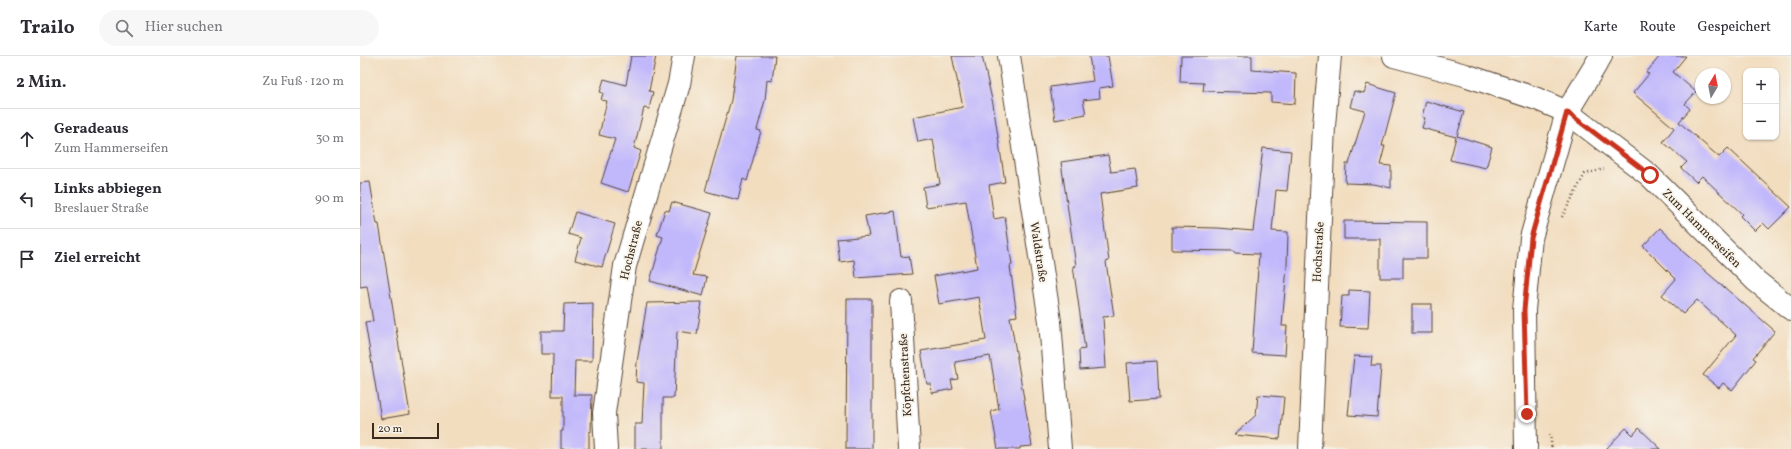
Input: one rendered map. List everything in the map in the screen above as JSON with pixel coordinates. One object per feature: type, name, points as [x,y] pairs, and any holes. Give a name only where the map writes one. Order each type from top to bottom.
[{"type":"street","name":"Hochstraße","points":[[606,449],[604,414],[625,266],[679,84],[684,56]]},
{"type":"street","name":"Waldstraße","points":[[1009,56],[1050,321],[1060,449]]},
{"type":"street","name":"Hochstraße","points":[[1310,449],[1324,126],[1330,56]]},
{"type":"street","name":"Zum Hammerseifen","points":[[1394,56],[1465,75],[1537,99],[1567,112],[1650,175],[1756,281],[1791,309]]},
{"type":"street","points":[[1526,449],[1524,310],[1531,238],[1567,112],[1601,56]]},
{"type":"street","name":"Köpfchenstraße","points":[[901,301],[909,449]]},
{"type":"path","points":[[1560,221],[1585,174],[1603,170],[1606,166]]},
{"type":"path","points":[[1549,428],[1552,449]]},
{"type":"building","points":[[631,56],[656,56],[649,91],[653,92],[649,109],[644,108],[634,148],[641,151],[628,192],[601,183],[615,139],[599,135],[607,101],[601,100],[603,93],[600,92],[604,79],[626,85]]},
{"type":"building","points":[[737,56],[775,56],[772,81],[767,80],[765,100],[757,130],[761,131],[747,181],[743,179],[738,200],[705,191],[731,100]]},
{"type":"building","points":[[952,56],[982,56],[993,104],[1005,182],[989,185],[994,219],[1005,217],[1017,316],[1010,317],[1032,446],[1020,447],[1020,449],[998,449],[991,411],[999,409],[990,356],[955,362],[958,379],[951,380],[953,389],[932,393],[931,384],[927,384],[921,351],[986,340],[979,297],[939,304],[934,276],[977,268],[966,201],[926,207],[923,187],[940,184],[933,139],[918,142],[913,117],[963,107]]},
{"type":"building","points":[[1089,56],[1108,56],[1113,86],[1099,88],[1100,98],[1083,100],[1086,114],[1055,120],[1050,87],[1093,81]]},
{"type":"building","points":[[1181,56],[1252,56],[1252,70],[1296,73],[1295,104],[1271,102],[1271,93],[1203,91],[1204,83],[1180,82]]},
{"type":"building","points":[[1660,56],[1686,56],[1673,72],[1695,91],[1695,93],[1685,104],[1690,109],[1679,122],[1719,157],[1728,148],[1791,207],[1769,229],[1763,223],[1755,231],[1740,216],[1742,214],[1702,176],[1696,182],[1681,168],[1687,162],[1663,142],[1674,128],[1633,93],[1649,74],[1646,73]]},
{"type":"building","points":[[1367,84],[1396,93],[1382,146],[1385,146],[1380,165],[1391,166],[1391,188],[1374,184],[1345,183],[1346,164],[1349,164],[1365,111],[1350,107],[1354,91],[1364,93]]},
{"type":"building","points":[[1426,101],[1464,112],[1457,136],[1492,147],[1486,168],[1450,160],[1456,137],[1422,128],[1425,118],[1422,117]]},
{"type":"building","points":[[1263,148],[1291,151],[1287,191],[1276,190],[1272,231],[1288,232],[1282,326],[1287,326],[1285,355],[1252,353],[1259,254],[1234,253],[1234,251],[1172,250],[1172,227],[1218,228],[1253,231]]},
{"type":"building","points":[[1108,155],[1111,172],[1135,169],[1138,188],[1100,194],[1109,261],[1106,262],[1114,316],[1103,317],[1106,368],[1080,370],[1079,350],[1085,349],[1073,266],[1076,266],[1061,162]]},
{"type":"building","points":[[370,182],[377,224],[379,224],[410,414],[381,419],[365,322],[373,321],[367,286],[360,287],[360,183]]},
{"type":"building","points":[[672,202],[712,213],[693,275],[707,277],[703,296],[650,281],[663,237],[657,235],[665,210],[669,211]]},
{"type":"building","points":[[895,211],[901,257],[909,256],[912,274],[856,278],[854,260],[840,262],[837,239],[869,236],[865,216]]},
{"type":"building","points":[[575,212],[615,224],[602,267],[575,260],[581,238],[568,234]]},
{"type":"building","points":[[1344,221],[1427,222],[1427,258],[1403,258],[1403,278],[1380,278],[1380,239],[1344,239]]},
{"type":"building","points":[[1660,228],[1682,249],[1681,250],[1775,331],[1753,358],[1756,360],[1732,390],[1723,383],[1719,388],[1703,375],[1736,335],[1697,300],[1683,314],[1662,295],[1676,279],[1643,246]]},
{"type":"building","points":[[1349,290],[1370,291],[1368,328],[1340,327],[1342,296],[1349,296]]},
{"type":"building","points":[[847,299],[872,299],[872,449],[846,449]]},
{"type":"building","points":[[702,302],[697,334],[677,331],[674,398],[663,398],[663,449],[635,449],[635,424],[642,424],[644,383],[636,382],[637,362],[647,303]]},
{"type":"building","points":[[593,303],[592,361],[575,361],[574,395],[592,395],[589,449],[561,449],[561,431],[563,431],[563,396],[552,396],[553,354],[541,354],[541,331],[563,331],[564,304]]},
{"type":"building","points":[[1412,304],[1432,304],[1432,333],[1412,333]]},
{"type":"building","points":[[1354,356],[1372,357],[1371,366],[1381,366],[1377,417],[1348,415]]},
{"type":"building","points":[[1157,361],[1159,399],[1130,401],[1127,363]]},
{"type":"building","points":[[1258,395],[1284,397],[1280,439],[1234,435],[1256,415]]},
{"type":"building","points":[[1626,428],[1633,435],[1639,428],[1661,449],[1606,449]]},
{"type":"route","points":[[1527,414],[1524,310],[1531,238],[1567,112],[1650,175]]}]
